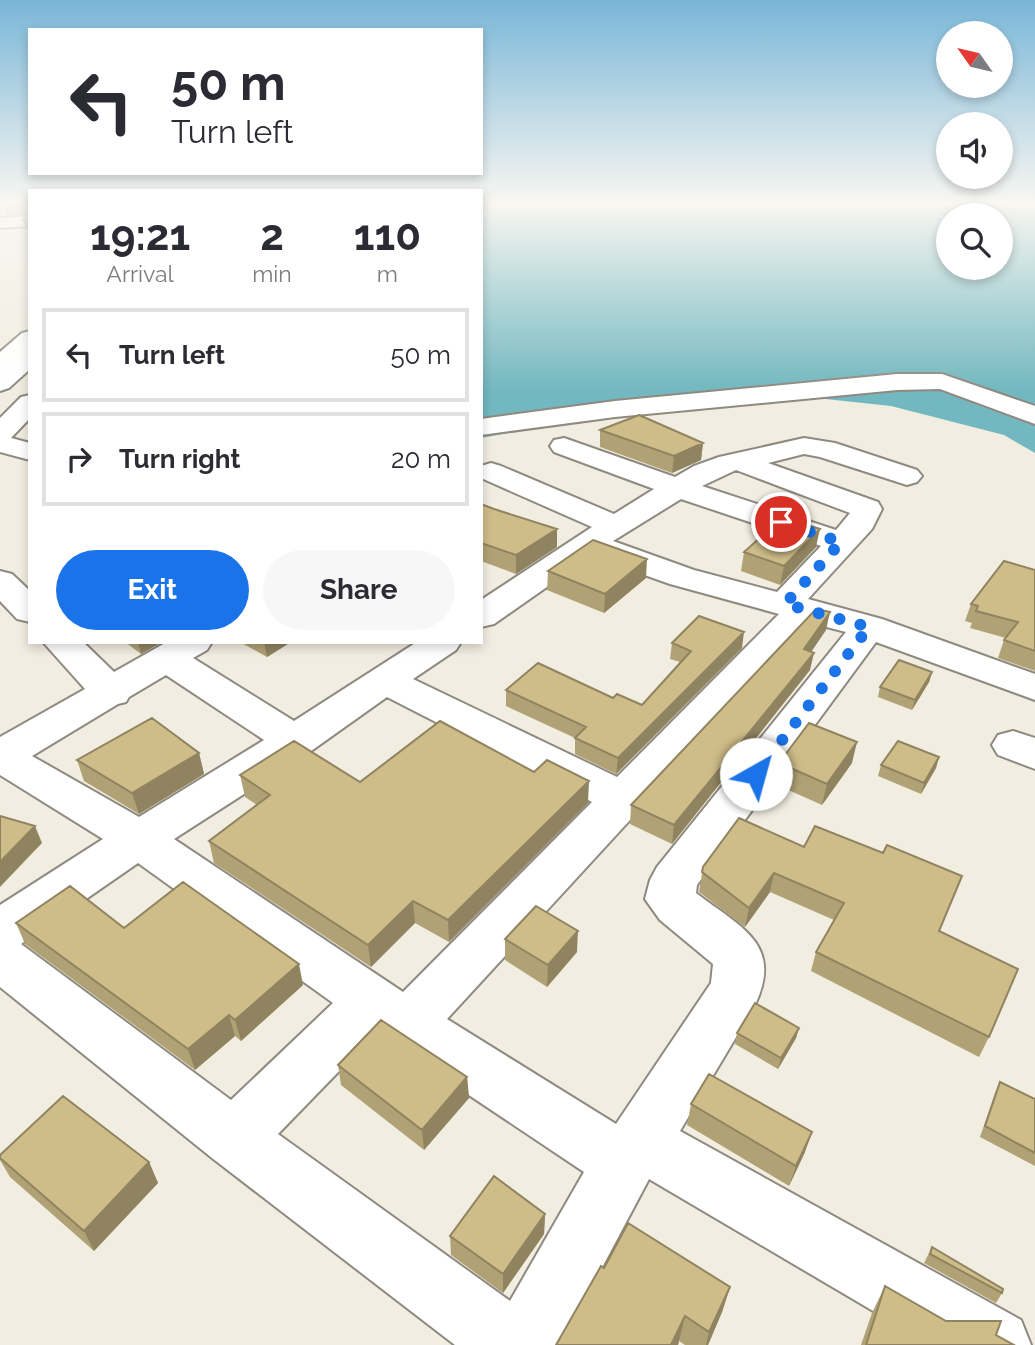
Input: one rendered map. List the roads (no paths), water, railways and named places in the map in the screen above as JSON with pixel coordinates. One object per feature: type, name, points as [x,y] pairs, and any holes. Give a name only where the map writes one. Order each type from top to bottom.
[{"type":"street","points":[[0,365],[28,340]]},
{"type":"street","points":[[0,383],[28,358]]},
{"type":"street","points":[[483,427],[628,408],[942,381],[1035,416]]},
{"type":"street","points":[[0,433],[28,405]]},
{"type":"street","points":[[0,443],[28,451]]},
{"type":"street","points":[[564,446],[678,488],[841,542]]},
{"type":"street","points":[[483,615],[588,543],[704,472],[737,461],[804,446],[824,449],[907,475]]},
{"type":"street","points":[[233,1138],[390,1013],[622,798],[794,607],[841,542],[867,514],[867,509],[737,461]]},
{"type":"street","points":[[491,472],[616,526]]},
{"type":"street","points":[[588,543],[682,577],[869,627],[1035,688]]},
{"type":"street","points":[[0,581],[28,609]]},
{"type":"street","points":[[523,1345],[631,1152],[735,991],[741,968],[731,947],[678,909],[670,899],[674,880],[869,627]]},
{"type":"street","points":[[63,644],[112,692]]},
{"type":"street","points":[[0,931],[136,838],[296,741],[440,644]]},
{"type":"street","points":[[296,741],[180,650],[0,756],[136,838],[390,1013],[631,1152],[897,1286],[996,1345]]},
{"type":"street","points":[[385,681],[622,798]]},
{"type":"street","points":[[0,957],[233,1138],[512,1345]]},
{"type":"water","points":[[483,265],[936,265],[936,280],[1013,280],[1013,265],[1035,265],[1035,453],[1004,435],[891,406],[788,395],[600,416],[483,438]]}]
